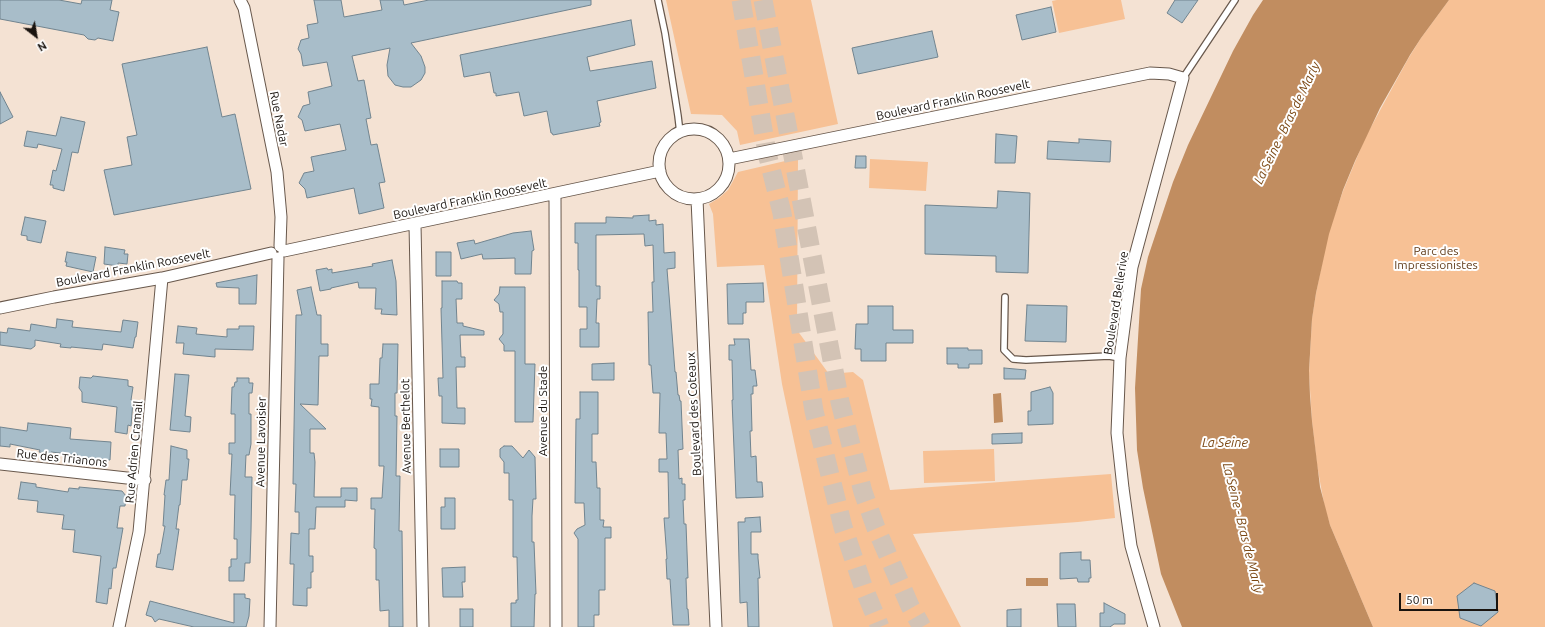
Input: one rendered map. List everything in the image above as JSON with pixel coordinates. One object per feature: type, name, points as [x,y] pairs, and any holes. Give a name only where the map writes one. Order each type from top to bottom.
[{"type":"street","name":"Rue Nadar","points":[[240,0],[244,8],[277,172],[281,217],[278,252]]},
{"type":"street","name":"Boulevard Franklin Roosevelt","points":[[729,159],[1150,73],[1169,74],[1183,78]]},
{"type":"street","name":"Boulevard Bellerive","points":[[1154,627],[1131,546],[1123,488],[1117,433],[1120,358],[1132,267],[1183,78]]},
{"type":"street","points":[[690,130],[702,130],[712,134],[723,145],[729,159],[729,167],[724,183],[717,191],[708,196],[697,199],[687,198],[673,192],[663,180],[660,171],[660,159],[663,148],[670,139],[680,133],[690,130]]},
{"type":"street","name":"Boulevard Franklin Roosevelt","points":[[0,308],[162,278],[660,171]]},
{"type":"street","name":"Avenue du Stade","points":[[555,194],[556,627]]},
{"type":"street","name":"Boulevard des Coteaux","points":[[697,199],[716,627]]},
{"type":"street","name":"Avenue Berthelot","points":[[415,224],[423,627]]},
{"type":"street","name":"Avenue Lavoisier","points":[[270,627],[278,252]]},
{"type":"street","name":"Rue Adrien Cramail","points":[[119,627],[139,532],[145,480],[162,278]]},
{"type":"street","name":"Rue des Trianons","points":[[0,464],[145,480]]},
{"type":"lane","points":[[658,0],[665,33],[680,133]]},
{"type":"lane","name":"Boulevard Bellerive","points":[[1183,78],[1235,0]]},
{"type":"lane","points":[[1005,297],[1004,350],[1013,359],[1026,360],[1109,356],[1120,358]]},
{"type":"green space","points":[[666,0],[811,0],[838,124],[740,145],[737,131],[722,115],[691,114]]},
{"type":"green space","points":[[1121,0],[1125,19],[1059,33],[1052,1]]},
{"type":"green space","name":"Parc des Impressionistes","points":[[1449,0],[1545,0],[1545,627],[1373,627],[1330,525],[1325,509],[1317,465],[1309,373],[1312,318],[1328,234],[1343,191],[1365,138],[1408,59],[1421,38]]},
{"type":"green space","points":[[798,158],[797,330],[829,374],[853,372],[863,380],[890,490],[1111,474],[1115,518],[913,534],[961,627],[833,627],[782,384],[764,265],[717,267],[713,214],[709,204],[728,190],[738,172]]},
{"type":"green space","points":[[870,159],[928,162],[926,191],[869,188]]},
{"type":"green space","points":[[994,449],[995,481],[924,483],[923,451]]},
{"type":"water","name":"La Seine","points":[[1263,0],[1449,0],[1410,55],[1380,108],[1355,161],[1343,190],[1329,234],[1312,319],[1309,371],[1310,396],[1320,487],[1330,525],[1373,627],[1182,627],[1161,574],[1143,488],[1137,450],[1135,388],[1141,289],[1148,257],[1173,182],[1188,145],[1233,51]]},
{"type":"water","points":[[1001,393],[1003,422],[994,423],[993,394]]},
{"type":"water","points":[[1026,578],[1048,578],[1048,586],[1026,586]]},
{"type":"building","points":[[0,0],[59,0],[81,4],[82,0],[112,0],[110,10],[119,12],[113,41],[98,38],[95,40],[88,39],[84,35],[0,19]]},
{"type":"building","points":[[314,0],[341,0],[344,17],[382,10],[380,0],[403,0],[404,5],[429,0],[591,0],[591,5],[411,43],[421,56],[425,67],[425,73],[421,80],[411,87],[395,85],[388,76],[387,65],[390,48],[352,56],[358,81],[364,80],[371,118],[366,119],[371,145],[377,144],[385,182],[379,183],[384,208],[359,214],[354,188],[307,198],[305,189],[299,183],[304,173],[314,171],[311,157],[346,150],[340,124],[305,131],[302,120],[298,117],[303,106],[310,104],[308,92],[332,86],[327,62],[303,66],[301,54],[298,49],[301,40],[309,38],[307,25],[318,23]]},
{"type":"building","points":[[1175,0],[1198,0],[1182,23],[1167,13]]},
{"type":"building","points":[[1051,7],[1056,32],[1022,40],[1016,15]]},
{"type":"building","points":[[631,20],[635,45],[587,57],[590,71],[652,61],[656,88],[597,101],[601,122],[599,123],[600,126],[553,135],[551,133],[547,111],[524,116],[519,92],[496,96],[496,93],[494,93],[490,72],[464,77],[460,55]]},
{"type":"building","points":[[932,31],[938,57],[858,74],[852,48]]},
{"type":"building","points":[[207,47],[222,117],[235,114],[251,189],[114,215],[104,170],[132,165],[127,137],[137,135],[122,64]]},
{"type":"building","points":[[0,92],[13,117],[0,124]]},
{"type":"building","points":[[61,117],[85,122],[78,153],[72,152],[64,191],[53,188],[53,185],[50,185],[53,170],[56,171],[62,149],[38,144],[37,148],[24,146],[27,131],[56,136]]},
{"type":"building","points":[[996,134],[1017,136],[1015,163],[995,163]]},
{"type":"building","points":[[1079,139],[1111,141],[1110,162],[1047,159],[1048,141],[1079,143]]},
{"type":"building","points":[[856,156],[866,156],[866,168],[855,168]]},
{"type":"building","points":[[998,191],[1030,193],[1028,273],[996,272],[996,256],[925,254],[925,205],[997,208]]},
{"type":"building","points":[[649,215],[649,221],[656,220],[656,225],[663,224],[664,253],[675,252],[675,268],[667,269],[675,372],[678,395],[681,401],[683,449],[678,450],[679,479],[682,478],[682,484],[685,484],[685,500],[683,500],[684,524],[686,524],[688,578],[686,578],[689,625],[673,625],[670,579],[667,579],[664,518],[669,518],[668,472],[659,472],[659,459],[667,459],[666,433],[659,433],[660,393],[653,393],[651,365],[649,365],[648,312],[653,312],[653,245],[645,246],[644,234],[596,235],[596,286],[600,286],[600,299],[597,299],[596,323],[599,323],[599,347],[580,347],[580,329],[587,329],[587,307],[579,307],[578,243],[575,243],[575,223],[606,223],[606,217],[633,218],[633,216]]},
{"type":"building","points":[[25,217],[46,221],[41,243],[27,240],[27,236],[21,235]]},
{"type":"building","points":[[531,231],[534,250],[532,251],[531,274],[515,274],[515,258],[483,259],[482,254],[461,259],[457,243],[474,240],[475,244],[513,233]]},
{"type":"building","points":[[105,247],[125,250],[124,254],[128,254],[127,264],[118,263],[118,266],[104,264]]},
{"type":"building","points":[[67,252],[96,257],[93,272],[66,266],[67,262],[65,262]]},
{"type":"building","points":[[436,252],[451,252],[451,276],[436,276]]},
{"type":"building","points":[[392,260],[396,281],[397,315],[381,314],[382,309],[375,309],[376,288],[359,288],[358,282],[320,291],[316,270],[327,268],[328,270],[332,269],[332,273],[373,266],[372,264]]},
{"type":"building","points":[[257,275],[256,304],[239,304],[239,288],[217,287],[216,283]]},
{"type":"building","points":[[442,281],[457,281],[458,283],[462,283],[462,299],[456,299],[457,323],[463,323],[463,326],[484,331],[484,335],[460,335],[461,357],[465,357],[465,367],[456,367],[457,408],[465,408],[465,424],[442,423],[442,396],[439,396],[438,378],[443,378],[441,308]]},
{"type":"building","points":[[763,283],[764,302],[746,302],[746,313],[743,313],[743,324],[728,324],[727,284]]},
{"type":"building","points":[[311,287],[317,315],[321,315],[321,344],[328,344],[328,356],[319,356],[318,405],[300,404],[326,429],[310,429],[310,453],[314,453],[315,462],[314,497],[341,497],[341,488],[357,488],[357,501],[345,500],[345,507],[316,507],[315,529],[309,529],[309,556],[313,556],[313,572],[311,572],[311,588],[307,588],[307,606],[293,605],[294,564],[290,564],[291,533],[299,534],[299,512],[295,512],[296,484],[293,484],[296,315],[302,315],[297,290]]},
{"type":"building","points":[[500,287],[525,287],[525,364],[535,364],[533,422],[515,422],[515,351],[504,351],[504,345],[499,339],[503,334],[503,312],[500,312],[499,304],[494,300],[499,294]]},
{"type":"building","points":[[1027,305],[1067,306],[1066,342],[1025,341]]},
{"type":"building","points":[[868,306],[893,306],[893,330],[913,330],[913,343],[886,343],[886,361],[861,361],[861,349],[855,349],[856,324],[868,324]]},
{"type":"building","points":[[57,319],[73,321],[72,327],[121,332],[123,320],[138,322],[133,348],[103,344],[102,350],[71,348],[60,347],[61,344],[35,340],[35,346],[31,349],[0,345],[0,332],[7,333],[8,328],[30,331],[31,324],[56,328]]},
{"type":"building","points":[[178,326],[197,328],[196,334],[227,337],[227,329],[239,329],[239,326],[254,326],[253,350],[215,349],[215,357],[183,354],[184,343],[176,343]]},
{"type":"building","points":[[734,339],[749,339],[751,370],[755,370],[757,386],[753,386],[753,394],[751,394],[751,457],[756,456],[757,482],[762,482],[763,497],[736,498],[732,360],[729,360],[729,345],[735,345]]},
{"type":"building","points":[[383,344],[398,344],[397,393],[395,393],[395,416],[397,416],[396,476],[400,476],[399,531],[402,531],[403,627],[389,627],[389,610],[380,611],[379,580],[376,580],[376,549],[374,548],[375,509],[371,509],[371,498],[382,498],[384,466],[379,466],[379,407],[371,406],[372,399],[370,399],[370,384],[379,384],[380,358],[382,358]]},
{"type":"building","points":[[947,348],[982,350],[982,364],[969,364],[969,368],[958,368],[958,364],[947,364]]},
{"type":"building","points":[[614,363],[614,380],[592,380],[592,364]]},
{"type":"building","points":[[1004,368],[1026,370],[1025,379],[1004,379]]},
{"type":"building","points":[[175,374],[189,375],[185,416],[191,417],[190,432],[170,430]]},
{"type":"building","points":[[93,376],[128,380],[128,386],[133,387],[131,400],[133,401],[131,426],[128,425],[127,434],[115,432],[117,407],[82,402],[82,392],[79,388],[80,377],[91,378]]},
{"type":"building","points":[[237,378],[249,378],[249,383],[253,383],[252,393],[249,393],[251,444],[249,455],[246,455],[245,477],[252,477],[250,563],[245,563],[244,581],[229,581],[229,567],[231,567],[231,559],[237,559],[237,539],[234,539],[235,495],[230,495],[232,454],[229,454],[229,443],[235,443],[235,414],[231,414],[232,387],[234,387],[235,382],[237,382]]},
{"type":"building","points":[[1050,387],[1053,393],[1053,424],[1028,425],[1028,411],[1031,411],[1031,392]]},
{"type":"building","points":[[580,392],[598,392],[598,434],[592,434],[592,462],[596,462],[597,488],[600,488],[600,520],[604,520],[603,527],[611,527],[611,538],[605,538],[605,590],[599,590],[599,615],[594,615],[594,627],[578,627],[578,539],[574,533],[577,529],[585,525],[584,503],[575,503],[576,419],[580,419]]},
{"type":"building","points":[[28,423],[71,428],[70,439],[111,442],[110,460],[78,457],[78,455],[51,452],[51,454],[39,452],[40,450],[10,444],[10,447],[0,446],[0,427],[27,431]]},
{"type":"building","points":[[1022,433],[1022,443],[992,444],[992,434]]},
{"type":"building","points":[[171,446],[187,450],[187,459],[189,459],[187,480],[182,480],[176,529],[179,529],[173,570],[156,567],[165,526],[163,526],[164,495],[166,480],[169,480]]},
{"type":"building","points":[[504,446],[512,446],[523,458],[529,450],[535,457],[536,499],[533,499],[532,516],[532,542],[534,542],[536,594],[534,627],[511,627],[511,603],[516,603],[516,600],[518,600],[517,557],[513,557],[513,500],[509,500],[509,473],[504,473],[504,462],[500,457],[500,449]]},
{"type":"building","points":[[440,449],[459,449],[459,467],[440,467]]},
{"type":"building","points":[[21,482],[36,484],[36,487],[68,492],[69,488],[79,489],[79,487],[122,491],[126,496],[125,506],[120,506],[117,528],[123,528],[116,568],[113,568],[111,589],[109,588],[107,604],[96,602],[101,556],[73,552],[75,530],[62,529],[64,515],[37,512],[38,501],[18,499]]},
{"type":"building","points":[[445,498],[455,498],[455,529],[441,529],[441,507],[445,507]]},
{"type":"building","points":[[760,517],[761,532],[751,532],[751,554],[758,554],[760,578],[758,578],[759,627],[748,627],[747,602],[740,603],[738,522],[745,522],[745,518]]},
{"type":"building","points":[[1081,552],[1081,560],[1090,560],[1091,578],[1089,578],[1089,582],[1078,582],[1077,578],[1060,579],[1060,553]]},
{"type":"building","points":[[465,567],[465,582],[462,582],[463,597],[443,597],[442,568]]},
{"type":"building","points":[[1474,583],[1495,591],[1498,612],[1481,626],[1460,618],[1457,596]]},
{"type":"building","points":[[234,594],[245,594],[245,598],[250,599],[249,616],[246,627],[194,627],[159,619],[155,622],[152,617],[146,615],[150,601],[234,623]]},
{"type":"building","points":[[1104,603],[1125,614],[1125,624],[1114,624],[1110,627],[1100,627],[1100,613],[1104,613]]},
{"type":"building","points":[[1057,604],[1075,604],[1076,627],[1058,627]]},
{"type":"building","points":[[460,609],[473,609],[473,627],[460,627]]},
{"type":"building","points":[[1021,609],[1021,627],[1007,627],[1007,610]]},
{"type":"tunnel","points":[[741,0],[767,153],[782,213],[814,411],[843,527],[863,586],[880,627]]},
{"type":"tunnel","points":[[763,0],[840,402],[863,492],[876,528],[910,606],[922,627]]},
{"type":"water label","name":"La Seine - Bras de Marly","points":[[1287,123]]},
{"type":"water label","name":"La Seine - Bras de Marly","points":[[1243,528]]}]
